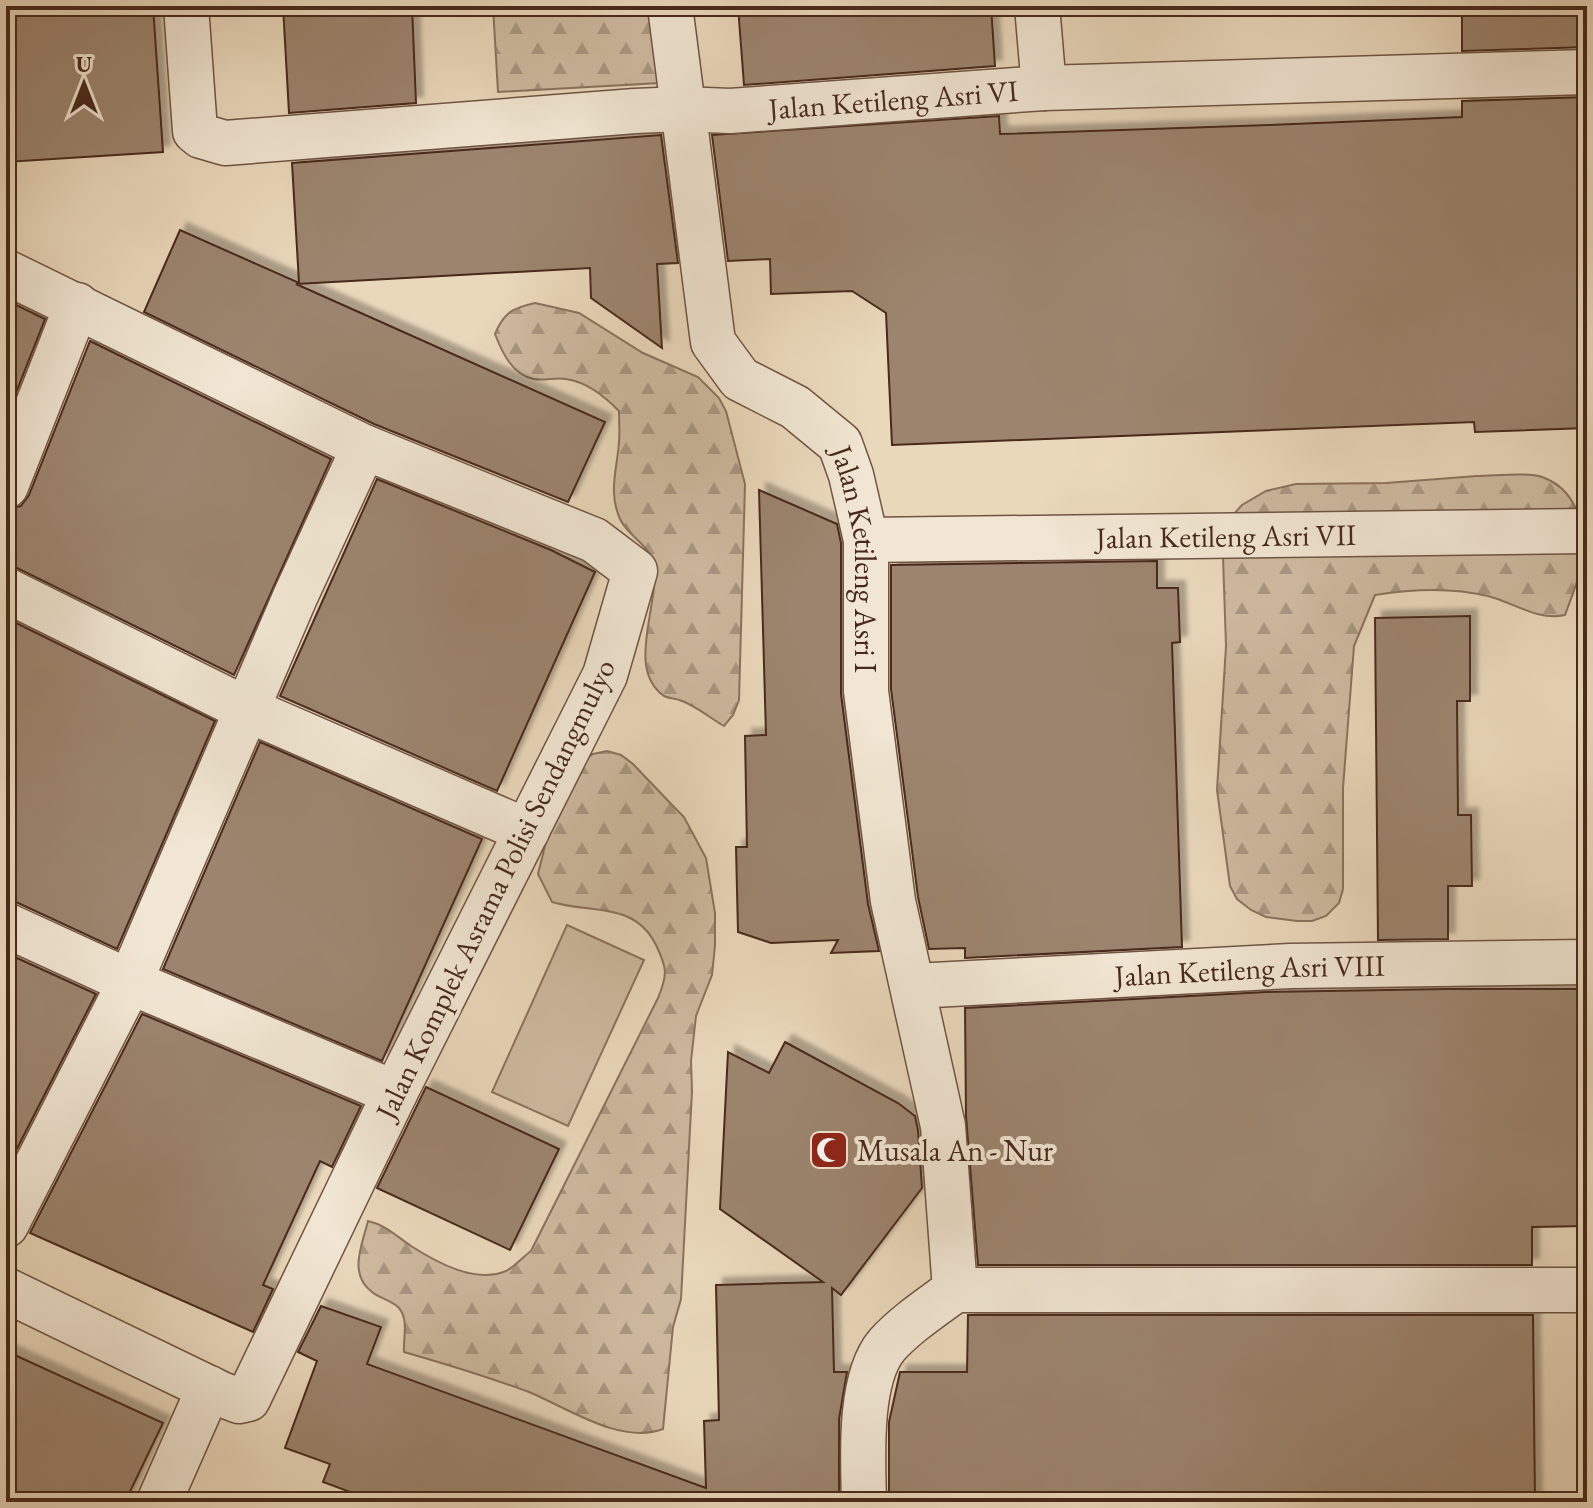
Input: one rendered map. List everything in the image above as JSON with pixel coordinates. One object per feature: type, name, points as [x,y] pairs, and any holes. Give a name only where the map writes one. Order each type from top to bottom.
[{"type":"street","name":"Jalan Ketileng Asri VI","points":[[186,6],[195,131],[201,136],[225,143],[682,109],[730,111],[1044,88],[1587,72]]},
{"type":"street","name":"Jalan Ketileng Asri I","points":[[670,6],[713,342],[740,379],[795,407],[840,444],[851,475],[866,540],[866,691],[893,901],[943,1126],[955,1290]]},
{"type":"street","points":[[1037,6],[1044,88]]},
{"type":"street","name":"Jalan Komplek Asrama Polisi Sendangmulyo","points":[[6,272],[364,447],[594,540],[635,571],[605,675],[395,1093],[228,1394],[159,1502]]},
{"type":"street","points":[[6,486],[77,305]]},
{"type":"street","points":[[6,1225],[130,982],[295,597],[364,447]]},
{"type":"street","name":"Jalan Ketileng Asri VII","points":[[866,540],[1587,531]]},
{"type":"street","points":[[6,590],[248,710],[527,831]]},
{"type":"street","points":[[6,925],[130,982],[395,1093]]},
{"type":"street","name":"Jalan Ketileng Asri VIII","points":[[914,986],[1290,966],[1587,962]]},
{"type":"street","points":[[6,1290],[228,1394]]},
{"type":"street","points":[[864,1502],[866,1401],[875,1370],[886,1347],[955,1290],[1587,1290]]},
{"type":"green space","points":[[493,6],[653,6],[660,83],[498,92]]},
{"type":"green space","points":[[535,303],[579,313],[643,353],[698,377],[719,398],[726,411],[745,484],[739,700],[724,726],[687,703],[664,696],[652,684],[647,669],[645,652],[653,596],[653,562],[647,550],[624,525],[616,509],[614,490],[619,411],[581,383],[526,377],[514,368],[501,348],[495,334],[502,321],[515,309]]},
{"type":"green space","points":[[1477,476],[1539,476],[1562,489],[1577,510],[1583,535],[1582,562],[1565,615],[1545,616],[1488,596],[1460,591],[1417,590],[1375,595],[1354,646],[1343,788],[1343,889],[1339,903],[1326,916],[1312,921],[1266,917],[1251,910],[1237,899],[1230,886],[1217,790],[1226,646],[1222,527],[1242,505],[1266,491],[1296,484],[1386,483]]},
{"type":"green space","points":[[607,751],[621,755],[633,764],[684,817],[706,858],[715,913],[712,975],[696,1016],[691,1061],[681,1299],[673,1327],[663,1429],[646,1433],[612,1429],[529,1392],[404,1352],[405,1324],[402,1313],[365,1285],[359,1268],[360,1249],[368,1221],[386,1228],[432,1258],[469,1273],[482,1275],[506,1271],[531,1251],[658,998],[665,977],[664,966],[647,931],[624,915],[552,902],[538,874],[551,822],[581,762],[593,754]]},
{"type":"green space","points":[[567,925],[644,960],[568,1126],[492,1092]]},
{"type":"building","points":[[6,6],[153,6],[163,152],[6,162]]},
{"type":"building","points":[[283,6],[412,6],[416,103],[289,113]]},
{"type":"building","points":[[738,6],[991,6],[995,66],[744,85]]},
{"type":"building","points":[[1462,6],[1587,6],[1587,47],[1462,51]]},
{"type":"building","points":[[1587,97],[1587,428],[1475,432],[1474,422],[892,445],[886,313],[852,291],[771,294],[770,259],[728,261],[712,135],[999,116],[1000,134],[1462,117],[1462,101]]},
{"type":"building","points":[[661,135],[678,263],[657,264],[662,348],[591,298],[590,268],[296,284],[605,422],[568,502],[374,424],[144,312],[180,230],[299,283],[292,163]]},
{"type":"building","points":[[6,300],[45,319],[6,418]]},
{"type":"building","points":[[90,341],[331,459],[234,675],[6,565],[6,510],[21,506],[29,495]]},
{"type":"building","points":[[377,479],[551,550],[595,572],[497,791],[280,696]]},
{"type":"building","points":[[759,490],[837,524],[841,543],[841,694],[868,904],[879,951],[831,953],[838,940],[771,943],[738,932],[736,847],[747,847],[745,736],[766,735]]},
{"type":"building","points":[[1157,561],[1157,588],[1178,588],[1180,642],[1172,643],[1182,947],[965,958],[965,948],[929,949],[918,897],[891,689],[891,565]]},
{"type":"building","points":[[1470,616],[1470,701],[1457,701],[1458,815],[1471,815],[1472,886],[1448,886],[1448,939],[1378,940],[1375,618]]},
{"type":"building","points":[[6,618],[215,721],[117,949],[6,900]]},
{"type":"building","points":[[260,742],[482,839],[382,1061],[163,969]]},
{"type":"building","points":[[6,953],[96,994],[6,1170]]},
{"type":"building","points":[[1587,989],[1587,1226],[1532,1227],[1532,1265],[978,1265],[966,1116],[965,1008],[1266,992]]},
{"type":"building","points":[[142,1014],[361,1106],[332,1167],[320,1161],[263,1285],[273,1289],[253,1332],[30,1233]]},
{"type":"building","points":[[785,1042],[898,1103],[915,1116],[918,1130],[922,1188],[841,1295],[832,1288],[834,1372],[847,1372],[839,1419],[839,1502],[377,1502],[323,1482],[330,1464],[285,1448],[317,1361],[298,1352],[321,1306],[381,1327],[367,1364],[706,1488],[704,1421],[719,1420],[716,1285],[823,1282],[720,1209],[728,1052],[769,1073]]},
{"type":"building","points":[[426,1087],[559,1149],[510,1250],[377,1188]]},
{"type":"building","points":[[968,1315],[1533,1315],[1535,1502],[889,1502],[889,1422],[900,1372],[967,1372]]},
{"type":"building","points":[[6,1351],[163,1423],[125,1502],[37,1502],[6,1488]]},
{"type":"place","name":"Musala An - Nur","points":[[829,1150]]}]
